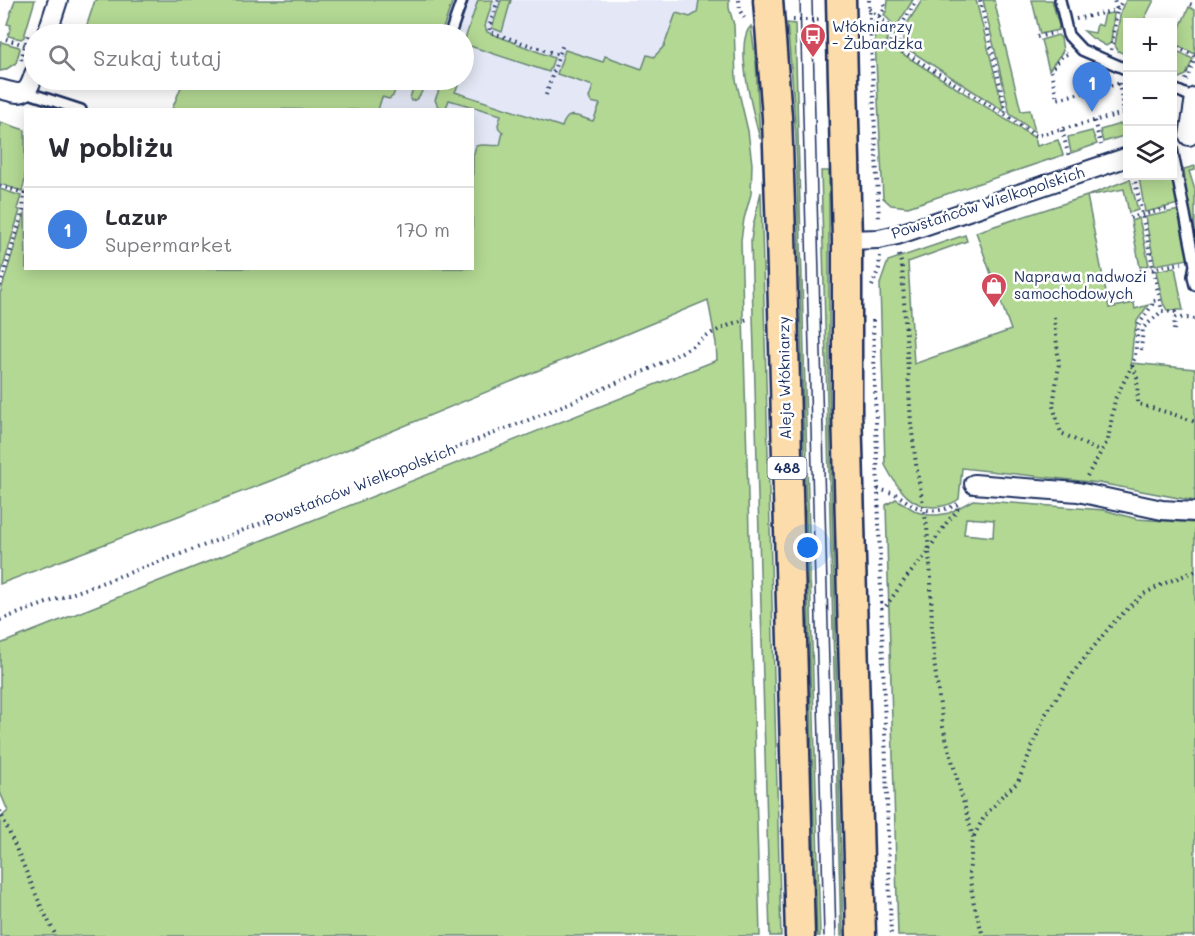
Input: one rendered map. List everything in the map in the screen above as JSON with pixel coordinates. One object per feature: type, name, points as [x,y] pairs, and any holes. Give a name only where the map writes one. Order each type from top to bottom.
[{"type":"main road","points":[[849,9],[847,409],[861,936]]},
{"type":"main road","name":"Aleja Włókniarzy","points":[[769,10],[777,117],[782,235],[800,936]]},
{"type":"street","points":[[50,24],[58,0]]},
{"type":"street","points":[[0,89],[17,94],[26,92]]},
{"type":"street","points":[[1185,137],[1195,98]]},
{"type":"street","name":"Powstańców Wielkopolskich","points":[[847,240],[879,239],[926,226],[1123,159]]},
{"type":"street","points":[[974,484],[1078,492],[1162,510],[1195,512]]},
{"type":"lane","points":[[454,24],[462,0]]},
{"type":"lane","points":[[1060,0],[1068,35],[1082,50],[1123,67]]},
{"type":"lane","points":[[1177,86],[1195,98]]},
{"type":"lane","points":[[26,92],[75,108]]},
{"type":"lane","points":[[1177,169],[1195,285]]},
{"type":"path","points":[[498,0],[489,27],[490,32],[559,55]]},
{"type":"path","points":[[869,0],[880,259],[872,284],[873,296]]},
{"type":"path","points":[[879,16],[884,9],[885,0]]},
{"type":"path","points":[[899,49],[899,28],[917,0]]},
{"type":"path","points":[[980,0],[1007,116]]},
{"type":"path","points":[[1076,19],[1117,10],[1123,0]]},
{"type":"path","points":[[1190,4],[1195,6]]},
{"type":"path","points":[[849,9],[870,19]]},
{"type":"path","points":[[1074,9],[1078,26]]},
{"type":"path","points":[[769,10],[870,10],[890,26],[891,46],[1036,136],[1123,113]]},
{"type":"path","points":[[1037,37],[1062,32]]},
{"type":"path","points":[[6,39],[24,45]]},
{"type":"path","points":[[546,95],[563,44]]},
{"type":"path","points":[[1177,47],[1195,58],[1186,81],[1177,84]]},
{"type":"path","points":[[1103,48],[1111,52]]},
{"type":"path","points":[[15,68],[21,60],[24,49]]},
{"type":"path","points":[[1067,54],[1062,56],[1051,71],[1057,99],[1123,83]]},
{"type":"path","points":[[1094,121],[1101,146]]},
{"type":"path","points":[[1062,129],[1069,157]]},
{"type":"path","points":[[1135,180],[1162,312]]},
{"type":"path","points":[[0,186],[24,191]]},
{"type":"path","points":[[0,286],[24,201]]},
{"type":"path","points":[[1130,218],[1184,205]]},
{"type":"path","points":[[899,255],[902,266],[911,424],[929,549],[932,637],[943,727],[973,837],[969,874],[983,936]]},
{"type":"path","points":[[1140,272],[1187,261],[1194,267]]},
{"type":"path","points":[[1078,492],[1108,440],[1115,399],[1135,356],[1138,326],[1152,305],[1152,301],[1159,300]]},
{"type":"path","points":[[1141,350],[1143,328],[1162,312],[1175,312],[1174,330]]},
{"type":"path","points":[[1054,317],[1059,364],[1053,406],[1061,434],[1101,452]]},
{"type":"path","points":[[1175,317],[1195,319]]},
{"type":"path","points":[[873,318],[891,936]]},
{"type":"path","name":"Powstańców Wielkopolskich","points":[[0,620],[205,545],[531,419],[652,368],[712,333],[748,319]]},
{"type":"path","points":[[1132,366],[1137,375],[1138,404],[1195,422]]},
{"type":"path","points":[[878,489],[898,495],[924,511],[936,511],[959,504],[967,497],[974,484]]},
{"type":"path","points":[[886,606],[947,522],[957,512],[959,504]]},
{"type":"path","points":[[973,837],[984,817],[1002,796],[1018,783],[1045,715],[1076,669],[1112,624],[1142,595],[1195,571]]},
{"type":"path","points":[[0,811],[40,904],[57,936]]},
{"type":"shaded area","points":[[95,0],[705,0],[666,98],[474,160],[474,108],[254,108],[189,90],[474,90],[474,24],[87,24]]},
{"type":"green space","points":[[15,0],[35,0],[28,24],[24,24],[24,37],[21,39],[8,36],[11,25],[7,24]]},
{"type":"green space","points":[[95,0],[453,0],[445,24],[87,24]]},
{"type":"green space","points":[[478,0],[493,0],[485,26],[487,32],[554,58],[549,72],[474,47],[474,24],[470,24]]},
{"type":"green space","points":[[501,0],[511,0],[502,32],[492,28]]},
{"type":"green space","points":[[699,0],[729,0],[734,25],[736,80],[748,131],[752,164],[751,194],[741,240],[760,936],[0,936],[0,818],[8,811],[0,792],[0,644],[717,360],[708,300],[286,475],[0,584],[0,294],[24,215],[24,270],[474,270],[474,153],[476,146],[500,145],[503,132],[498,125],[501,115],[449,100],[446,108],[439,108],[435,100],[439,90],[456,90],[455,92],[562,127],[567,117],[574,115],[593,121],[600,104],[591,102],[589,98],[593,86],[557,74],[565,50],[603,62],[605,56],[642,69],[647,55],[654,57],[664,46],[676,13],[690,17],[697,13]]},
{"type":"green space","points":[[888,0],[913,0],[896,27],[896,43],[894,42],[893,24],[884,15]]},
{"type":"green space","points":[[922,0],[976,0],[1004,111],[903,46],[903,30]]},
{"type":"green space","points":[[983,0],[994,0],[1021,111],[1030,110],[1035,132],[1010,114]]},
{"type":"green space","points":[[1032,0],[1052,0],[1058,30],[1040,34]]},
{"type":"green space","points":[[1126,0],[1154,0],[1145,18],[1123,18],[1123,53],[1118,51],[1115,45],[1121,10]]},
{"type":"green space","points":[[1189,7],[1195,10],[1195,54],[1177,45],[1177,34]]},
{"type":"green space","points":[[1114,13],[1111,43],[1106,46],[1084,31],[1095,33],[1097,24],[1102,26],[1105,14]]},
{"type":"green space","points":[[874,21],[887,33],[887,50],[898,51],[1035,138],[1037,146],[1058,140],[1063,155],[908,207],[891,205],[883,198]]},
{"type":"green space","points":[[787,23],[795,24],[820,936],[817,936],[796,138]]},
{"type":"green space","points":[[751,26],[756,62],[760,139],[744,63],[746,35]]},
{"type":"green space","points":[[1058,35],[1061,38],[1063,51],[1049,70],[1041,40]]},
{"type":"green space","points":[[1,42],[20,49],[16,63],[0,71],[0,47]]},
{"type":"green space","points":[[1177,51],[1193,59],[1186,75],[1177,79]]},
{"type":"green space","points":[[180,90],[395,90],[389,99],[382,97],[379,108],[172,108]]},
{"type":"green space","points":[[413,90],[423,90],[414,100],[411,101]]},
{"type":"green space","points":[[0,122],[24,130],[24,184],[22,191],[0,184]]},
{"type":"green space","points":[[1123,125],[1123,136],[1103,142],[1100,130]]},
{"type":"green space","points":[[1092,131],[1097,144],[1071,153],[1068,137]]},
{"type":"green space","points":[[1195,166],[1195,170],[1189,171],[1195,190],[1195,234],[1186,193],[1184,169]]},
{"type":"green space","points":[[821,171],[829,171],[829,384],[843,936],[841,936]]},
{"type":"green space","points":[[1130,180],[1138,210],[1129,213],[1124,189],[1087,196]]},
{"type":"green space","points":[[1139,180],[1174,180],[1179,204],[1145,212]]},
{"type":"green space","points":[[0,189],[21,196],[17,209],[20,210],[0,277]]},
{"type":"green space","points":[[761,192],[781,936],[770,936],[751,241]]},
{"type":"green space","points":[[1087,196],[1109,308],[1134,303],[1135,309],[1148,305],[1137,321],[1131,363],[1195,369],[1195,501],[1099,483],[962,468],[959,499],[953,503],[932,507],[914,502],[901,490],[885,465],[880,284],[888,261],[965,235],[967,241],[908,262],[914,364],[1011,330],[976,232]]},
{"type":"green space","points":[[1180,210],[1189,259],[1155,265],[1145,217]]},
{"type":"green space","points":[[1139,218],[1149,265],[1140,267],[1131,221]]},
{"type":"green space","points":[[1175,267],[1183,310],[1167,310],[1163,303],[1156,271]]},
{"type":"green space","points":[[896,499],[917,512],[938,515],[949,513],[973,500],[1104,510],[1137,519],[1195,523],[1195,936],[898,936],[886,505]],"holes":[[[966,518],[994,520],[993,537],[964,534]]]},
{"type":"tram line","points":[[800,0],[824,936]]},
{"type":"tram line","points":[[812,0],[836,936]]},
{"type":"place","name":"Włókniarzy - Żubardzka","points":[[813,59]]},
{"type":"place","name":"Lazur","points":[[1092,112]]},
{"type":"place","name":"Naprawa nadwozi samochodowych","points":[[994,309]]}]
